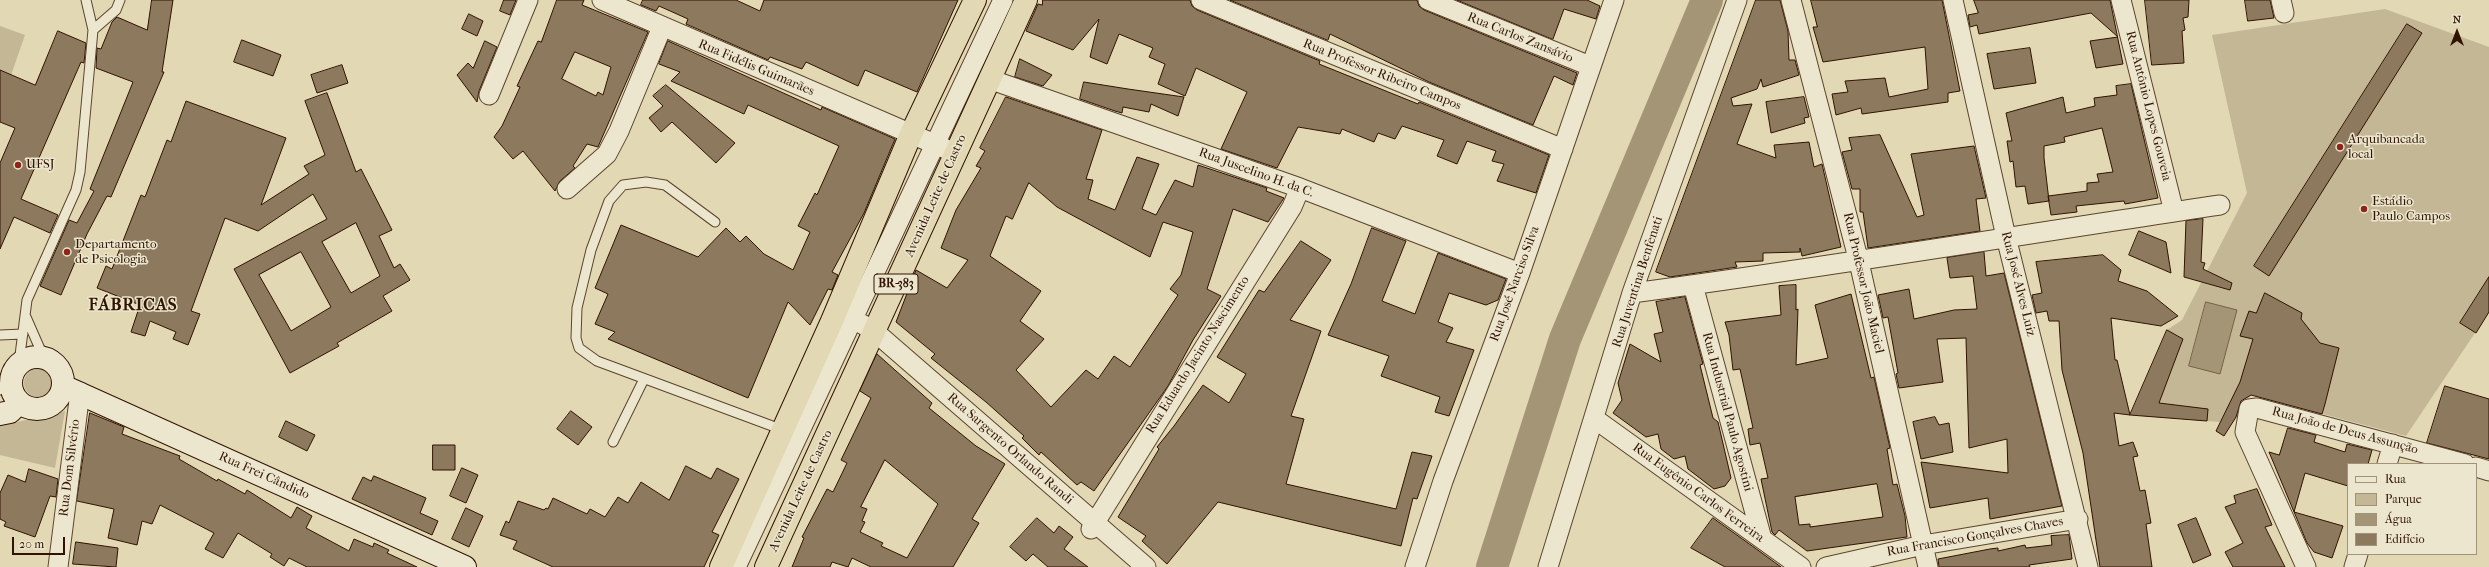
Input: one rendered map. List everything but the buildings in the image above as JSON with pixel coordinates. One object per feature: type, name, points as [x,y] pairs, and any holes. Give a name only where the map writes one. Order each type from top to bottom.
[{"type":"highway","points":[[721,567],[782,430],[843,319],[911,134],[976,0]]},
{"type":"highway","name":"Avenida Leite de Castro","points":[[766,567],[1026,0]]},
{"type":"street","points":[[489,94],[528,0]]},
{"type":"street","name":"Rua Fidélis Guimarães","points":[[602,0],[956,154]]},
{"type":"street","points":[[736,567],[843,319],[934,144],[1003,0]]},
{"type":"street","name":"Rua Professor Ribeiro Campos","points":[[1201,0],[1563,149]]},
{"type":"street","name":"Rua Carlos Zansávio","points":[[1428,0],[1590,66]]},
{"type":"street","name":"Rua José Narciso Silva","points":[[1415,567],[1443,480],[1520,273],[1590,66],[1614,0]]},
{"type":"street","name":"Rua Juventina Benfenati","points":[[1548,567],[1595,418],[1632,292],[1738,0]]},
{"type":"street","name":"Rua Professor João Maciel","points":[[1791,0],[1859,262],[1928,567]]},
{"type":"street","name":"Rua José Alves Luiz","points":[[1953,0],[2006,237],[2078,519],[2088,567]]},
{"type":"street","name":"Rua Antônio Lopes Gouveia","points":[[2121,0],[2174,212]]},
{"type":"street","points":[[567,189],[607,154],[619,131],[662,27]]},
{"type":"street","name":"Rua Juscelino H. da C.","points":[[989,79],[1300,188],[1520,273]]},
{"type":"street","name":"Rua Eduardo Jacinto Nascimento","points":[[1092,525],[1292,207],[1300,188]]},
{"type":"street","points":[[1632,292],[1859,262],[2006,237],[2220,205]]},
{"type":"street","name":"Rua Industrial Paulo Agostini","points":[[1693,285],[1762,539]]},
{"type":"street","name":"Rua Sargento Orlando Randi","points":[[843,319],[872,336],[1092,525],[1146,567]]},
{"type":"street","points":[[36,357],[44,358],[59,369],[71,389],[56,401],[42,409],[30,408],[19,403],[11,388],[10,378],[36,357]]},
{"type":"street","name":"Rua Dom Silvério","points":[[58,567],[71,389]]},
{"type":"street","name":"Rua Frei Cândido","points":[[71,389],[465,567]]},
{"type":"street","points":[[0,414],[10,412],[19,403]]},
{"type":"street","name":"Rua João de Deus Assunção","points":[[2306,567],[2245,432],[2249,409],[2257,408],[2461,463]]},
{"type":"street","name":"Rua Eugênio Carlos Ferreira","points":[[1595,418],[1801,567]]},
{"type":"street","points":[[2387,463],[2393,444]]},
{"type":"street","points":[[2477,467],[2489,471]]},
{"type":"street","name":"Rua Francisco Gonçalves Chaves","points":[[1826,567],[1923,545],[2078,519]]},
{"type":"street","name":"Rua Sargento Orlando Randi","points":[[1092,525],[1132,567]]},
{"type":"street","points":[[2354,567],[2358,555]]},
{"type":"lane","points":[[10,378],[23,334],[27,300],[76,190],[80,172],[93,30],[86,0]]},
{"type":"lane","points":[[93,30],[116,10],[120,0]]},
{"type":"lane","points":[[715,222],[665,185],[646,182],[623,185],[609,201],[591,250],[576,308],[576,338],[579,348],[597,361],[782,430]]},
{"type":"lane","points":[[26,317],[44,358]]},
{"type":"lane","points":[[0,335],[23,334]]},
{"type":"lane","points":[[613,442],[644,379]]},
{"type":"green space","name":"Estádio Paulo Campos","points":[[2385,9],[2489,47],[2489,312],[2406,436],[2251,395],[2233,423],[2130,415],[2167,330],[2182,320],[2247,193],[2212,35]]},
{"type":"green space","points":[[0,26],[25,35],[11,75],[0,70]]},
{"type":"green space","points":[[38,369],[48,373],[52,383],[48,393],[38,397],[28,393],[24,383],[28,373]]},
{"type":"green space","points":[[65,411],[55,468],[0,455],[0,426]]},
{"type":"water","points":[[2206,302],[2237,310],[2220,374],[2189,366]]},
{"type":"waterway","points":[[1492,567],[1565,339],[1707,0]]},
{"type":"place","name":"Arquibancada local","points":[[2340,147]]},
{"type":"place","name":"UFSJ","points":[[18,165]]},
{"type":"place","name":"Estádio Paulo Campos","points":[[2364,209]]},
{"type":"place","name":"Departamento de Psicologia","points":[[67,252]]},
{"type":"district","name":"FÁBRICAS","points":[[133,306]]}]
